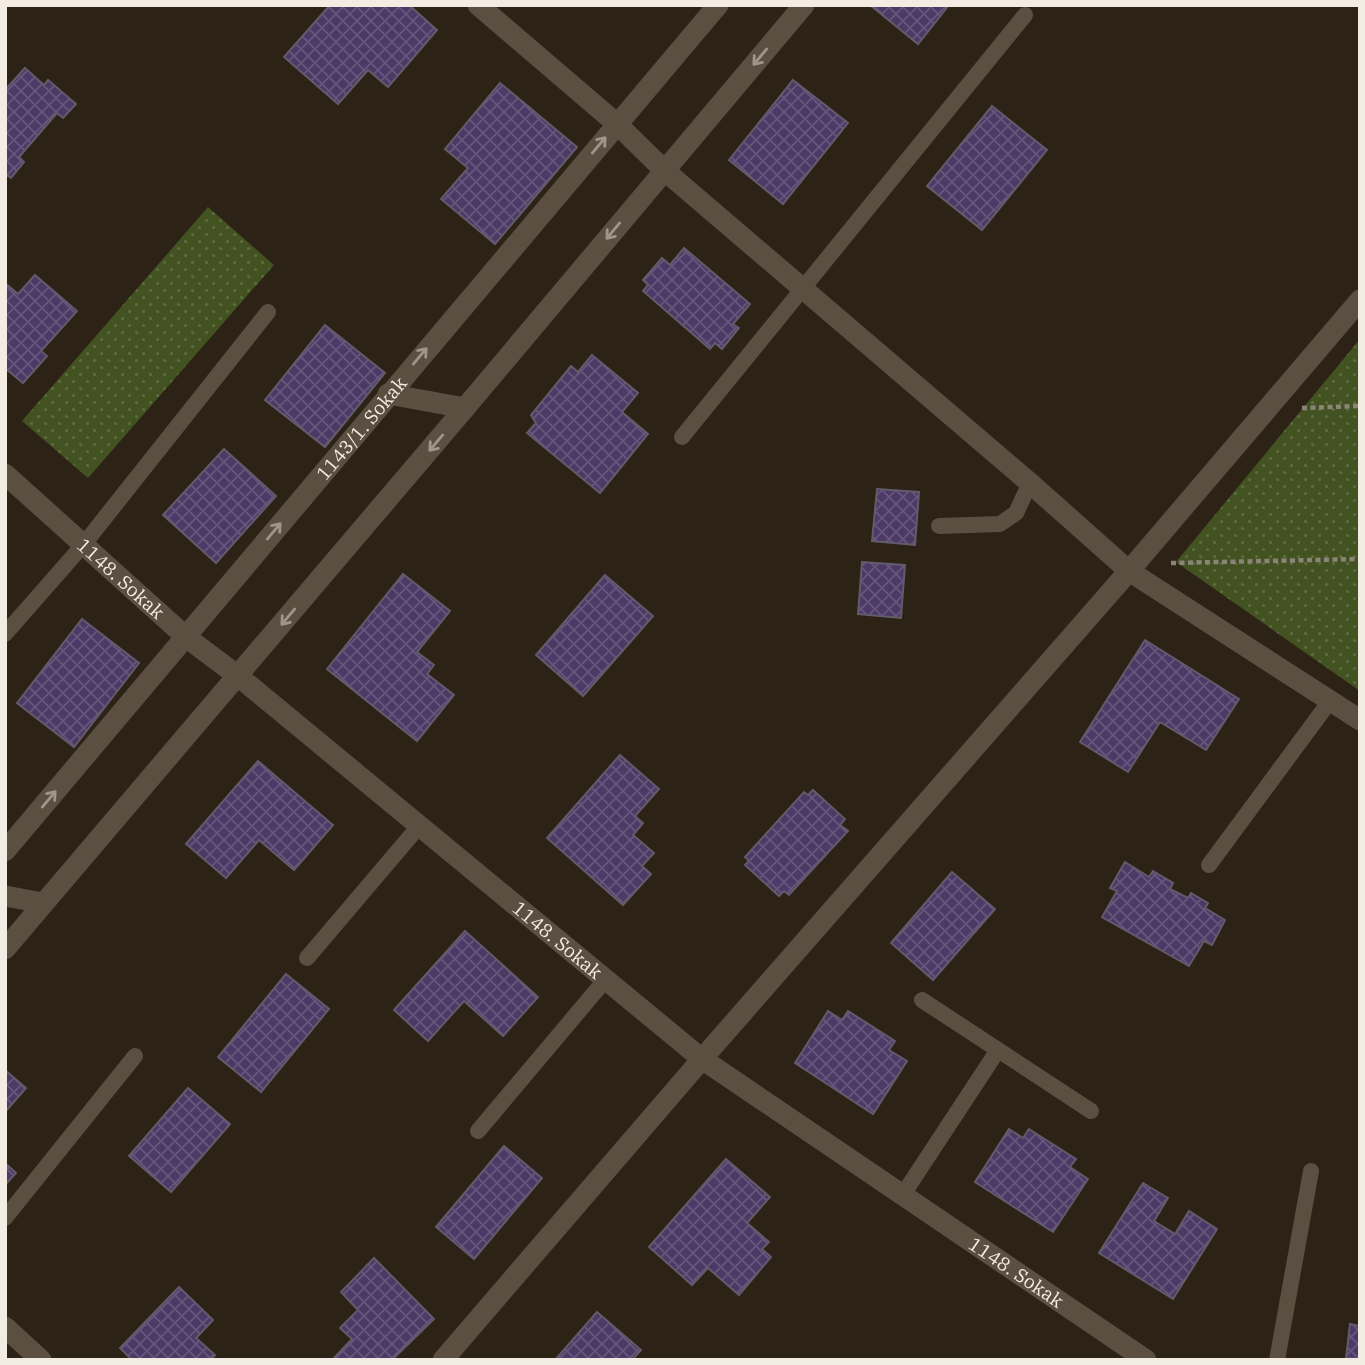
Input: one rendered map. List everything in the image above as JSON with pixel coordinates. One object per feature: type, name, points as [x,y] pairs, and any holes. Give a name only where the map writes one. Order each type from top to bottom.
[{"type":"street","points":[[478,5],[617,124],[664,170],[1129,571],[1360,720]]},
{"type":"street","name":"1143/1. Sokak","points":[[5,851],[718,5]]},
{"type":"street","points":[[5,949],[466,408],[804,5]]},
{"type":"street","points":[[443,1360],[1129,571],[1360,300]]},
{"type":"street","points":[[388,394],[466,408]]},
{"type":"street","name":"1148. Sokak","points":[[5,474],[186,637],[238,676],[702,1059],[1146,1360]]},
{"type":"street","points":[[5,896],[44,903]]},
{"type":"street","points":[[5,1327],[41,1360]]},
{"type":"lane","points":[[682,437],[1025,15]]},
{"type":"lane","points":[[5,634],[84,544],[268,312]]},
{"type":"lane","points":[[939,526],[1000,524],[1016,513],[1030,483]]},
{"type":"lane","points":[[1209,865],[1330,701]]},
{"type":"lane","points":[[307,958],[419,825]]},
{"type":"lane","points":[[478,1131],[606,979]]},
{"type":"lane","points":[[922,1000],[1091,1111]]},
{"type":"lane","points":[[902,1196],[998,1050]]},
{"type":"lane","points":[[5,1218],[135,1056]]},
{"type":"lane","points":[[1277,1360],[1311,1171]]},
{"type":"path","points":[[1266,409],[1360,406]]},
{"type":"path","points":[[1129,571],[1176,562],[1360,559]]},
{"type":"green space","points":[[208,207],[274,265],[88,478],[22,421]]},
{"type":"green space","points":[[1360,339],[1360,691],[1176,562]]},
{"type":"building","points":[[330,5],[409,5],[437,30],[388,87],[368,70],[338,104],[284,57]]},
{"type":"building","points":[[870,5],[949,5],[918,44]]},
{"type":"building","points":[[25,68],[44,85],[48,80],[76,104],[63,118],[57,113],[19,157],[24,162],[11,178],[5,174],[5,90]]},
{"type":"building","points":[[793,80],[848,123],[783,204],[729,160]]},
{"type":"building","points":[[500,83],[577,147],[495,244],[441,199],[468,168],[445,149]]},
{"type":"building","points":[[992,106],[1047,150],[982,230],[927,186]]},
{"type":"building","points":[[684,248],[750,304],[733,324],[739,328],[722,349],[715,343],[710,349],[643,291],[648,285],[643,280],[662,258],[670,265]]},
{"type":"building","points":[[35,275],[77,311],[41,351],[47,356],[23,383],[5,368],[5,283],[18,294]]},
{"type":"building","points":[[325,325],[385,373],[325,447],[265,400]]},
{"type":"building","points":[[592,355],[638,393],[622,412],[648,434],[600,493],[527,433],[536,423],[531,415],[571,366],[578,372]]},
{"type":"building","points":[[224,449],[276,496],[216,563],[163,515]]},
{"type":"building","points":[[877,489],[919,492],[915,545],[872,541]]},
{"type":"building","points":[[862,562],[905,565],[901,618],[858,614]]},
{"type":"building","points":[[403,574],[450,611],[417,652],[434,665],[427,674],[454,695],[417,741],[327,669]]},
{"type":"building","points":[[605,575],[653,616],[583,696],[536,655]]},
{"type":"building","points":[[82,619],[139,663],[74,747],[17,703]]},
{"type":"building","points":[[1145,640],[1239,699],[1206,750],[1160,722],[1128,772],[1080,742]]},
{"type":"building","points":[[620,755],[659,789],[635,816],[643,823],[633,835],[654,853],[642,866],[651,874],[623,905],[547,838]]},
{"type":"building","points":[[258,761],[333,825],[294,870],[259,840],[226,878],[186,844]]},
{"type":"building","points":[[813,790],[845,819],[840,825],[848,831],[789,895],[784,891],[779,896],[745,865],[749,861],[745,857],[804,792],[808,795]]},
{"type":"building","points":[[1125,862],[1149,877],[1153,871],[1173,883],[1170,889],[1188,898],[1191,893],[1208,903],[1205,908],[1225,920],[1212,945],[1204,941],[1189,966],[1102,917],[1117,891],[1110,888]]},
{"type":"building","points":[[952,872],[995,909],[933,980],[891,943]]},
{"type":"building","points":[[465,931],[538,997],[503,1036],[464,1001],[428,1041],[394,1010]]},
{"type":"building","points":[[286,974],[329,1009],[261,1092],[218,1057]]},
{"type":"building","points":[[828,1011],[842,1020],[848,1011],[895,1041],[889,1050],[907,1061],[873,1114],[795,1063]]},
{"type":"building","points":[[5,1070],[26,1088],[5,1112]]},
{"type":"building","points":[[188,1088],[230,1124],[171,1192],[129,1156]]},
{"type":"building","points":[[1009,1129],[1023,1138],[1029,1129],[1076,1159],[1070,1167],[1088,1179],[1053,1232],[975,1182]]},
{"type":"building","points":[[504,1146],[542,1178],[474,1259],[436,1227]]},
{"type":"building","points":[[726,1159],[770,1197],[747,1223],[769,1242],[762,1249],[771,1257],[739,1295],[708,1268],[692,1285],[649,1247]]},
{"type":"building","points":[[5,1163],[16,1173],[5,1185]]},
{"type":"building","points":[[1143,1183],[1168,1198],[1154,1221],[1175,1234],[1189,1211],[1217,1229],[1173,1299],[1099,1253]]},
{"type":"building","points":[[374,1258],[434,1319],[392,1360],[332,1360],[352,1339],[340,1328],[358,1310],[341,1292]]},
{"type":"building","points":[[179,1287],[213,1320],[196,1338],[215,1355],[211,1360],[132,1360],[120,1348]]},
{"type":"building","points":[[597,1312],[641,1350],[632,1360],[555,1360]]},
{"type":"building","points":[[1350,1324],[1360,1326],[1360,1359],[1346,1358]]}]
